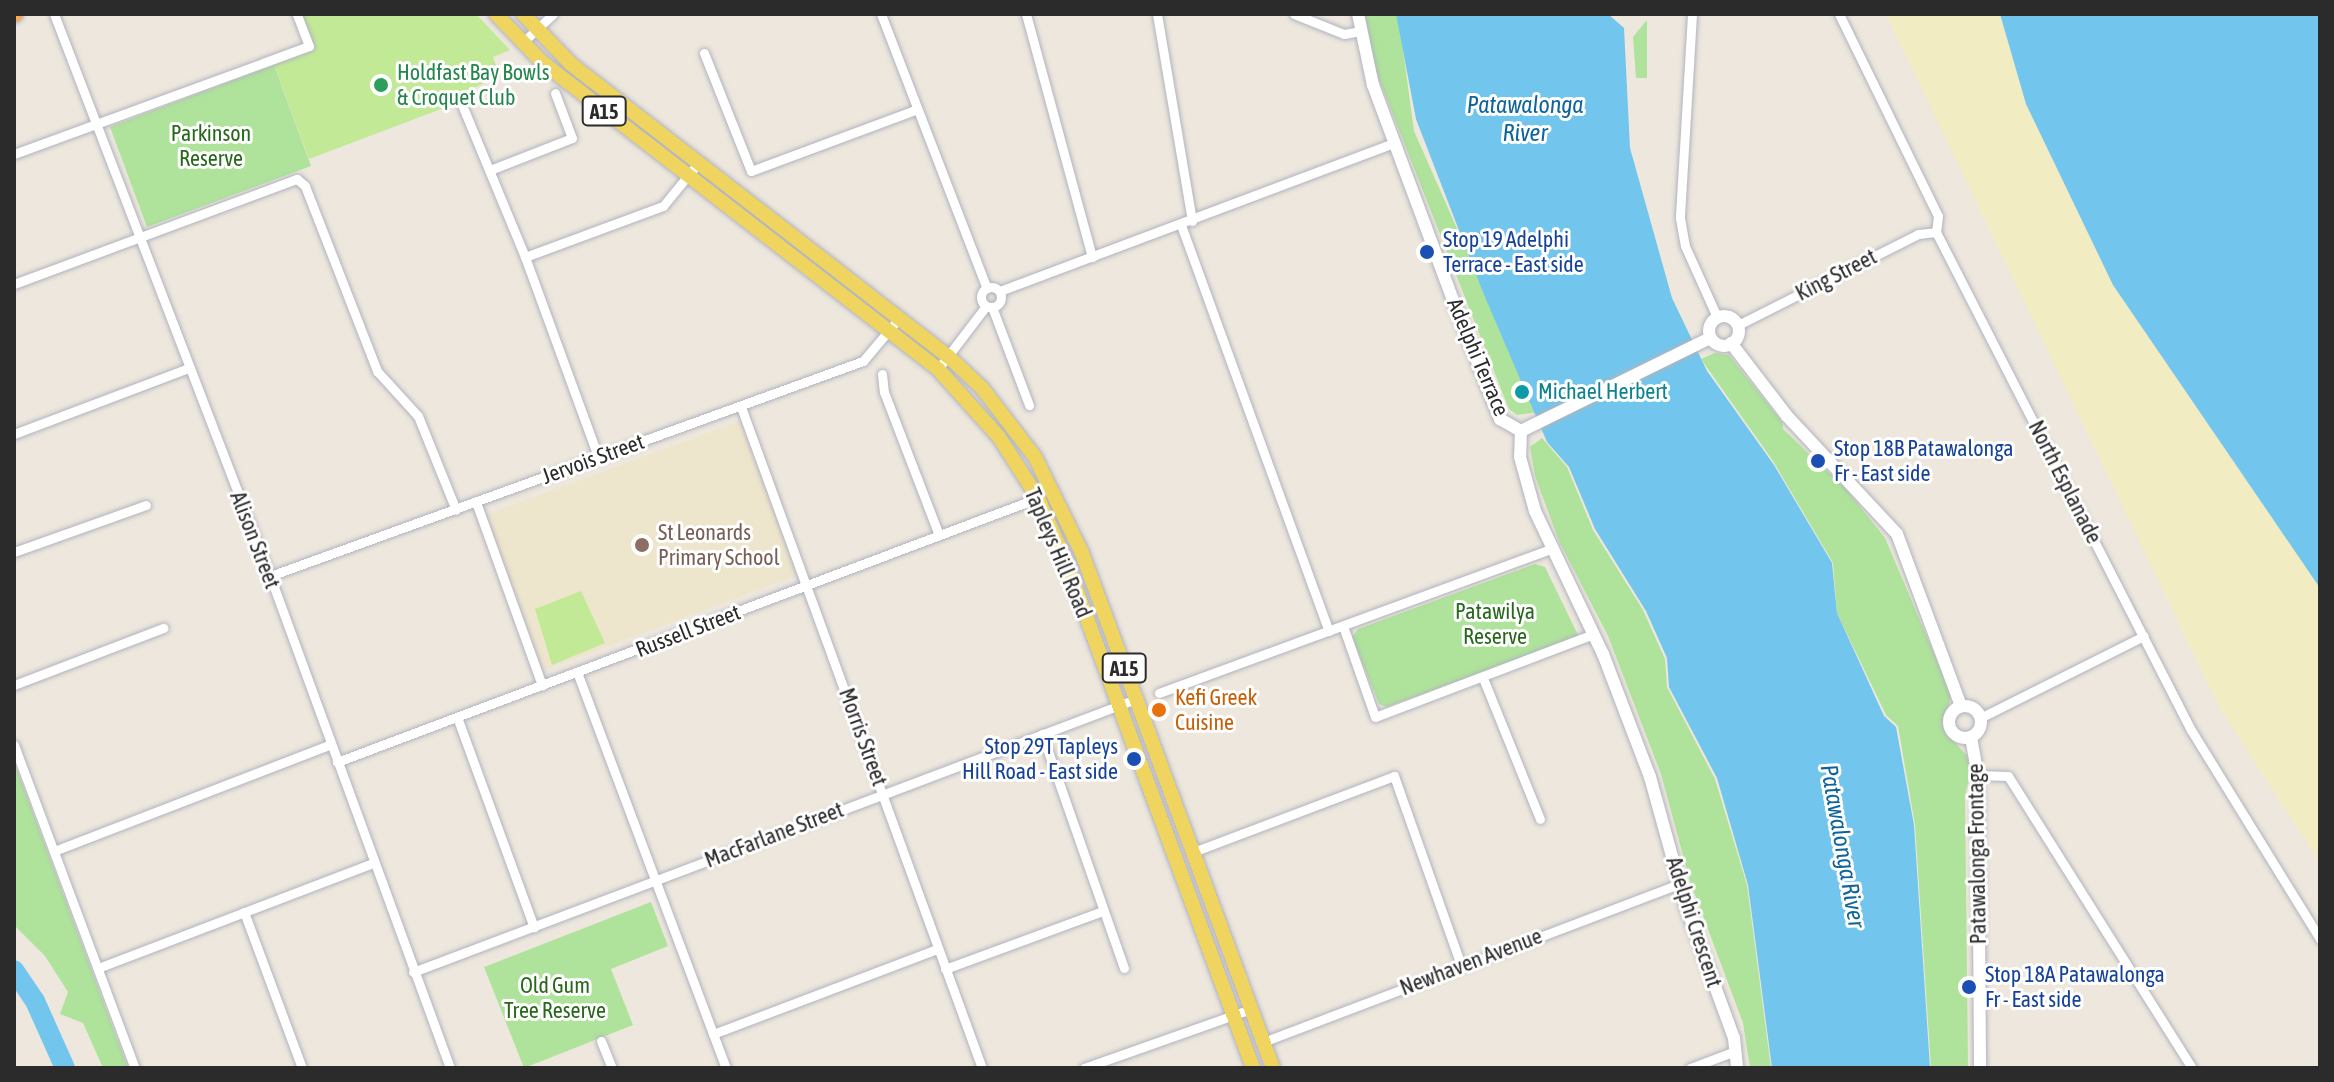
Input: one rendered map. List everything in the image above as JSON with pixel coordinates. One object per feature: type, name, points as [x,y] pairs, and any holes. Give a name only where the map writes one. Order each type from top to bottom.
[{"type":"main road","name":"Tapleys Hill Road","points":[[496,14],[523,42],[689,176],[938,369],[999,437],[1038,498],[1253,1068]]},
{"type":"main road","name":"Tapleys Hill Road","points":[[523,14],[571,64],[948,356],[1008,419],[1055,493],[1136,699],[1273,1068]]},
{"type":"street","name":"Alison Street","points":[[54,14],[270,576],[329,745],[450,1068]]},
{"type":"street","points":[[14,154],[309,46],[297,14]]},
{"type":"street","points":[[523,42],[553,14]]},
{"type":"street","points":[[881,14],[915,110],[987,288]]},
{"type":"street","points":[[1026,14],[1092,257]]},
{"type":"street","points":[[1157,14],[1192,221]]},
{"type":"street","points":[[1294,14],[1344,34],[1361,31]]},
{"type":"street","name":"Adelphi Terrace","points":[[1358,14],[1394,143],[1500,419],[1521,431],[1526,482],[1550,549],[1593,634],[1650,777]]},
{"type":"street","points":[[1692,14],[1680,218],[1685,246],[1717,317]]},
{"type":"street","name":"North Esplanade","points":[[1839,14],[1938,216],[1936,232],[2202,750],[2320,939]]},
{"type":"street","points":[[704,53],[743,159],[751,171],[915,110]]},
{"type":"street","points":[[490,170],[572,138],[555,93]]},
{"type":"street","points":[[460,100],[525,257],[598,457]]},
{"type":"street","points":[[987,288],[1000,291],[1394,143]]},
{"type":"street","points":[[525,257],[663,206],[699,162]]},
{"type":"street","points":[[14,284],[297,179],[305,186],[377,371],[418,416],[456,510]]},
{"type":"street","points":[[1181,225],[1329,631]]},
{"type":"street","name":"King Street","points":[[1738,325],[1918,234],[1936,232]]},
{"type":"street","points":[[987,288],[981,296],[989,306],[1029,405]]},
{"type":"street","points":[[938,369],[989,306],[1001,300],[1000,291]]},
{"type":"street","name":"Jervois Street","points":[[270,576],[863,361],[900,317]]},
{"type":"street","points":[[1717,317],[1731,318],[1738,325],[1731,343]]},
{"type":"street","points":[[1521,431],[1706,339],[1709,326],[1717,317]]},
{"type":"street","points":[[1706,339],[1722,346],[1731,343]]},
{"type":"street","points":[[1731,343],[1787,416],[1897,534],[1961,706]]},
{"type":"street","points":[[14,434],[189,368]]},
{"type":"street","points":[[882,374],[884,392],[938,533]]},
{"type":"street","name":"Morris Street","points":[[741,407],[809,585],[982,1068]]},
{"type":"street","name":"Russell Street","points":[[337,762],[809,585],[938,533],[1038,498]]},
{"type":"street","points":[[476,502],[542,685]]},
{"type":"street","points":[[14,552],[146,505]]},
{"type":"street","points":[[1159,693],[1550,549]]},
{"type":"street","points":[[1343,626],[1375,717],[1593,634]]},
{"type":"street","points":[[14,685],[163,628]]},
{"type":"street","points":[[1980,718],[2144,636]]},
{"type":"street","points":[[577,672],[726,1068]]},
{"type":"street","points":[[1483,678],[1540,819]]},
{"type":"street","name":"MacFarlane Street","points":[[413,972],[1136,699]]},
{"type":"street","points":[[1961,706],[1975,710],[1980,718],[1978,731],[1971,737],[1960,738],[1949,727],[1950,716],[1961,706]]},
{"type":"street","points":[[457,717],[534,927]]},
{"type":"street","points":[[1042,734],[1124,968]]},
{"type":"street","name":"Patawalonga Frontage","points":[[1971,737],[1978,775],[1980,1068]]},
{"type":"street","points":[[14,745],[135,1068]]},
{"type":"street","points":[[54,851],[329,745]]},
{"type":"street","points":[[1978,775],[2008,776],[2192,1068]]},
{"type":"street","points":[[1193,852],[1394,776],[1461,965]]},
{"type":"street","name":"Adelphi Crescent","points":[[1650,777],[1679,884],[1735,1051],[1737,1068]]},
{"type":"street","points":[[98,968],[373,863]]},
{"type":"street","name":"Newhaven Avenue","points":[[1263,1042],[1679,884]]},
{"type":"street","points":[[945,969],[1103,911]]},
{"type":"street","points":[[244,912],[302,1068]]},
{"type":"street","points":[[713,1034],[937,949]]},
{"type":"street","points":[[1084,1068],[1251,1009]]},
{"type":"street","points":[[601,1041],[612,1068]]},
{"type":"street","points":[[1690,1068],[1735,1051]]},
{"type":"shaded area","name":"St Leonards Primary School","points":[[740,421],[798,575],[544,670],[486,515]]},
{"type":"green space","name":"Holdfast Bay Bowls & Croquet Club","points":[[302,14],[476,14],[510,50],[493,57],[500,77],[463,92],[465,100],[309,159],[274,65],[315,50]]},
{"type":"green space","points":[[1365,14],[1398,14],[1414,131],[1538,412],[1517,415],[1509,409],[1373,64]]},
{"type":"green space","points":[[1647,20],[1647,78],[1636,78],[1633,37]]},
{"type":"green space","name":"Parkinson Reserve","points":[[274,65],[311,166],[147,227],[110,127]]},
{"type":"green space","points":[[1715,353],[1729,355],[1783,423],[1783,429],[1846,489],[1885,538],[1951,694],[1944,730],[1967,756],[1970,772],[1965,797],[1968,1068],[1931,1068],[1915,825],[1898,726],[1886,715],[1837,613],[1833,563],[1773,461],[1701,359]]},
{"type":"green space","points":[[1542,438],[1567,467],[1593,530],[1643,610],[1665,659],[1667,687],[1715,779],[1747,885],[1771,1068],[1750,1068],[1743,1023],[1690,881],[1661,774],[1608,636],[1559,541],[1535,476],[1530,447]]},
{"type":"green space","name":"Patawilya Reserve","points":[[1535,564],[1545,567],[1578,635],[1575,639],[1386,707],[1379,704],[1352,637],[1358,629]]},
{"type":"green space","points":[[581,591],[605,643],[552,665],[535,609]]},
{"type":"green space","points":[[14,762],[128,1068],[103,1068],[83,1023],[60,1014],[68,992],[45,956],[14,925]]},
{"type":"green space","name":"Old Gum Tree Reserve","points":[[651,902],[668,946],[611,969],[633,1025],[524,1068],[484,967]]},
{"type":"sand","points":[[1886,14],[2000,14],[2026,104],[2113,285],[2320,588],[2320,863],[2218,705]]},
{"type":"water","name":"Patawalonga River","points":[[1396,14],[1608,14],[1624,28],[1630,148],[1672,298],[1707,371],[1774,465],[1832,563],[1837,613],[1884,716],[1896,727],[1914,825],[1930,1068],[1772,1068],[1748,885],[1717,778],[1669,687],[1667,658],[1646,611],[1595,529],[1569,467],[1547,442],[1482,290],[1416,119]]},
{"type":"water","points":[[2000,14],[2320,14],[2320,588],[2113,285],[2026,104]]},
{"type":"waterway","points":[[14,970],[35,1001],[65,1068]]},
{"type":"place","name":"Holdfast Bay Bowls & Croquet Club","points":[[381,85]]},
{"type":"place","name":"Stop 19 Adelphi Terrace - East side","points":[[1427,252]]},
{"type":"place","name":"Michael Herbert","points":[[1522,392]]},
{"type":"place","name":"Stop 18B Patawalonga Fr - East side","points":[[1818,461]]},
{"type":"place","name":"St Leonards Primary School","points":[[642,545]]},
{"type":"place","name":"Kefi Greek Cuisine","points":[[1159,710]]},
{"type":"place","name":"Stop 29T Tapleys Hill Road - East side","points":[[1134,759]]},
{"type":"place","name":"Stop 18A Patawalonga Fr - East side","points":[[1969,987]]}]
